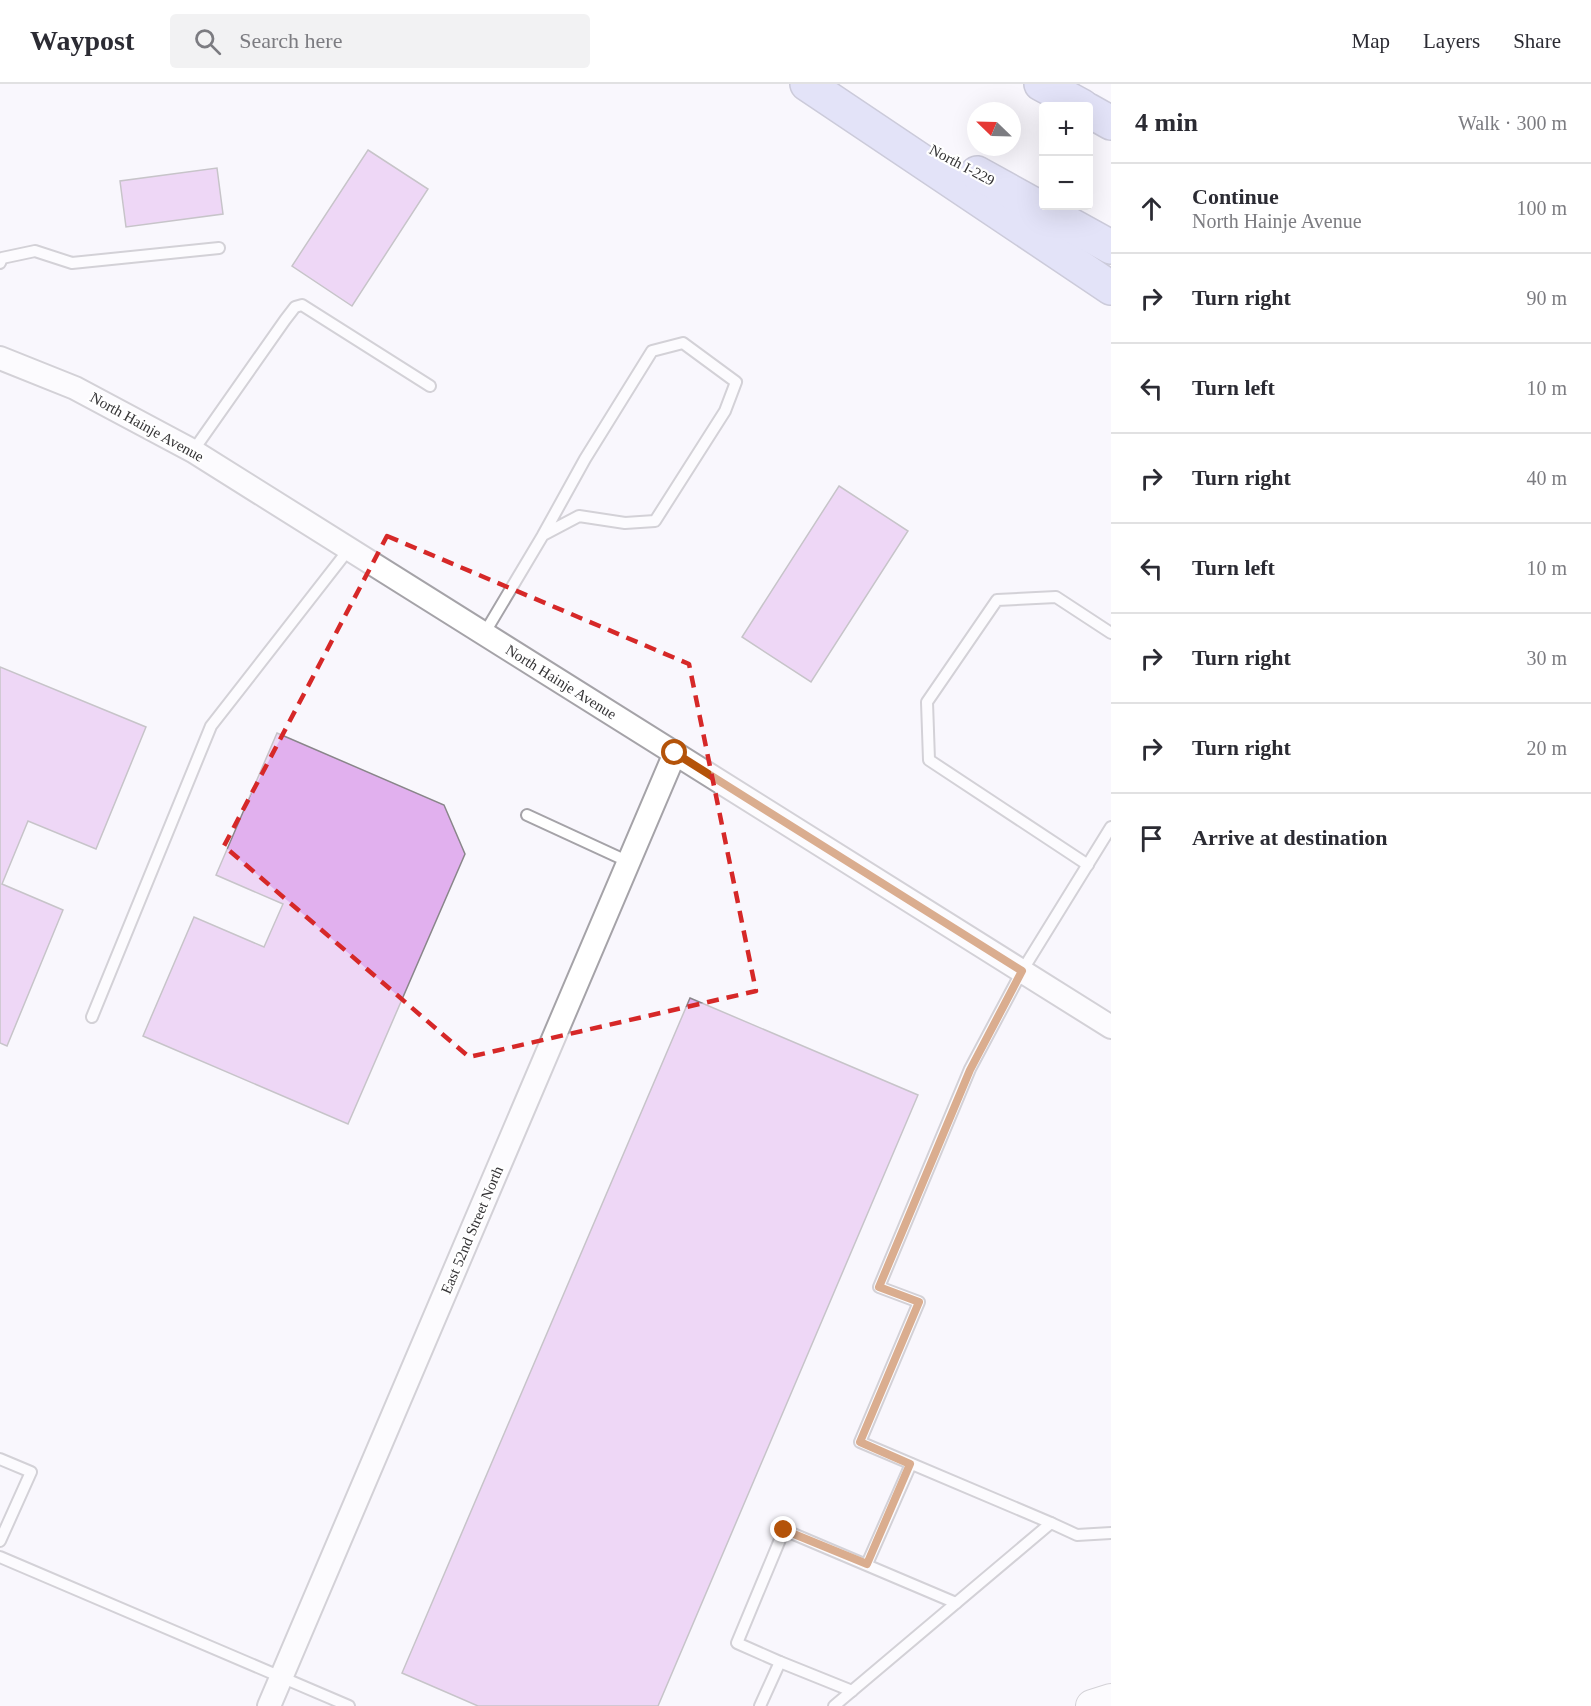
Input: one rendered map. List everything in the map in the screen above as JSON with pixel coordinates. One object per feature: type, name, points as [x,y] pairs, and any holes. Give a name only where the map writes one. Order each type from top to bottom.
[{"type":"highway","points":[[807,84],[1111,288]]},
{"type":"highway","name":"North I-229","points":[[812,84],[1111,248]]},
{"type":"highway","points":[[1041,84],[1075,102]]},
{"type":"highway","points":[[1093,112],[1111,123]]},
{"type":"street","name":"North Hainje Avenue","points":[[0,358],[75,388],[193,451],[1111,1027]]},
{"type":"street","name":"East 52nd Street North","points":[[269,1706],[675,753]]},
{"type":"street","points":[[1092,1706],[1111,1700]]},
{"type":"lane","points":[[0,263],[2,258],[35,251],[72,263],[219,248]]},
{"type":"lane","points":[[193,451],[285,320],[295,307],[302,305],[430,386]]},
{"type":"lane","points":[[484,634],[585,459],[652,351],[683,343],[736,382],[725,411],[655,521],[625,523],[579,516],[543,535]]},
{"type":"lane","points":[[92,1017],[211,726],[349,549]]},
{"type":"lane","points":[[1088,865],[929,760],[927,702],[997,600],[1056,597],[1111,633]]},
{"type":"lane","points":[[527,815],[629,862]]},
{"type":"lane","points":[[1111,827],[1022,971],[970,1070],[879,1287],[919,1302],[860,1442],[1077,1535],[1111,1533]]},
{"type":"lane","points":[[0,1459],[31,1472],[0,1541]]},
{"type":"lane","points":[[867,1564],[910,1464]]},
{"type":"lane","points":[[834,1706],[1051,1523]]},
{"type":"lane","points":[[852,1691],[736,1643],[784,1530],[956,1603]]},
{"type":"lane","points":[[0,1557],[349,1706]]},
{"type":"lane","points":[[760,1706],[780,1662]]},
{"type":"highlighted area","points":[[387,536],[689,664],[756,991],[469,1057],[224,846]]},
{"type":"building","points":[[368,150],[428,189],[352,306],[292,266]]},
{"type":"building","points":[[217,168],[223,214],[126,227],[120,181]]},
{"type":"building","points":[[839,486],[908,531],[811,682],[742,637]]},
{"type":"building","points":[[0,667],[146,727],[96,849],[28,821],[2,884],[63,910],[7,1046],[0,1043]]},
{"type":"building","points":[[277,733],[444,805],[465,854],[348,1124],[143,1036],[194,917],[264,947],[283,904],[216,875]]},
{"type":"building","points":[[690,998],[918,1095],[658,1706],[478,1706],[402,1673]]},
{"type":"route","points":[[675,753],[1022,971],[970,1070],[879,1287],[919,1302],[860,1442],[910,1464],[867,1564],[784,1530]]}]
